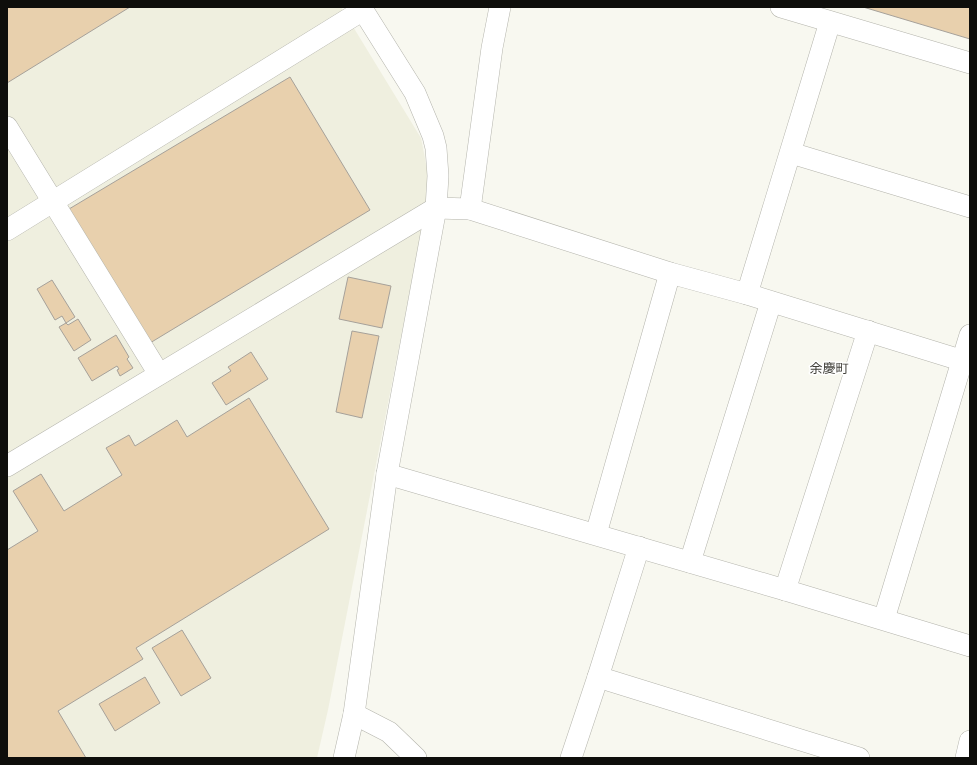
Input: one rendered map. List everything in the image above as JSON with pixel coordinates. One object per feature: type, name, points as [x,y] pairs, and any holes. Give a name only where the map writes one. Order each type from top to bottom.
[{"type":"street","points":[[470,209],[492,48],[500,7]]},
{"type":"street","points":[[781,7],[970,63]]},
{"type":"street","points":[[7,230],[362,8],[415,94],[433,136],[436,148],[438,176],[436,208],[388,474],[354,714],[344,758]]},
{"type":"street","points":[[747,294],[830,22]]},
{"type":"street","points":[[7,127],[159,374]]},
{"type":"street","points":[[791,153],[970,207]]},
{"type":"street","points":[[7,466],[436,208],[470,209],[670,274],[747,294],[966,362]]},
{"type":"street","points":[[596,534],[670,274]]},
{"type":"street","points":[[690,562],[771,302]]},
{"type":"street","points":[[785,590],[868,331]]},
{"type":"street","points":[[884,619],[966,362],[970,335]]},
{"type":"street","points":[[388,474],[884,619],[970,646]]},
{"type":"street","points":[[571,758],[639,547]]},
{"type":"street","points":[[598,677],[859,758]]},
{"type":"street","points":[[354,714],[389,732],[416,758]]},
{"type":"street","points":[[966,758],[970,741]]},
{"type":"shaded area","points":[[7,7],[341,7],[421,138],[429,179],[427,204],[328,710],[317,758],[7,758]]},
{"type":"building","points":[[7,7],[130,7],[7,83]]},
{"type":"building","points":[[863,7],[970,7],[970,39]]},
{"type":"building","points":[[290,77],[370,210],[145,346],[64,212]]},
{"type":"building","points":[[348,277],[391,286],[382,328],[339,319]]},
{"type":"building","points":[[52,280],[75,317],[66,323],[62,316],[55,320],[37,289]]},
{"type":"building","points":[[78,319],[91,340],[74,351],[59,327],[66,323],[68,325]]},
{"type":"building","points":[[352,331],[379,336],[362,418],[336,412]]},
{"type":"building","points":[[116,335],[129,357],[127,359],[133,368],[120,376],[117,366],[92,381],[78,358]]},
{"type":"building","points":[[251,352],[268,379],[226,405],[212,383],[231,371],[228,367]]},
{"type":"building","points":[[249,398],[329,529],[136,648],[143,659],[58,711],[86,758],[7,758],[7,550],[38,531],[13,491],[41,474],[64,511],[122,475],[106,448],[129,435],[135,446],[177,420],[187,437]]},
{"type":"building","points":[[182,630],[211,678],[181,696],[152,648]]},
{"type":"building","points":[[145,677],[160,703],[115,731],[99,704]]},
{"type":"district","name":"余慶町","points":[[829,368]]}]
